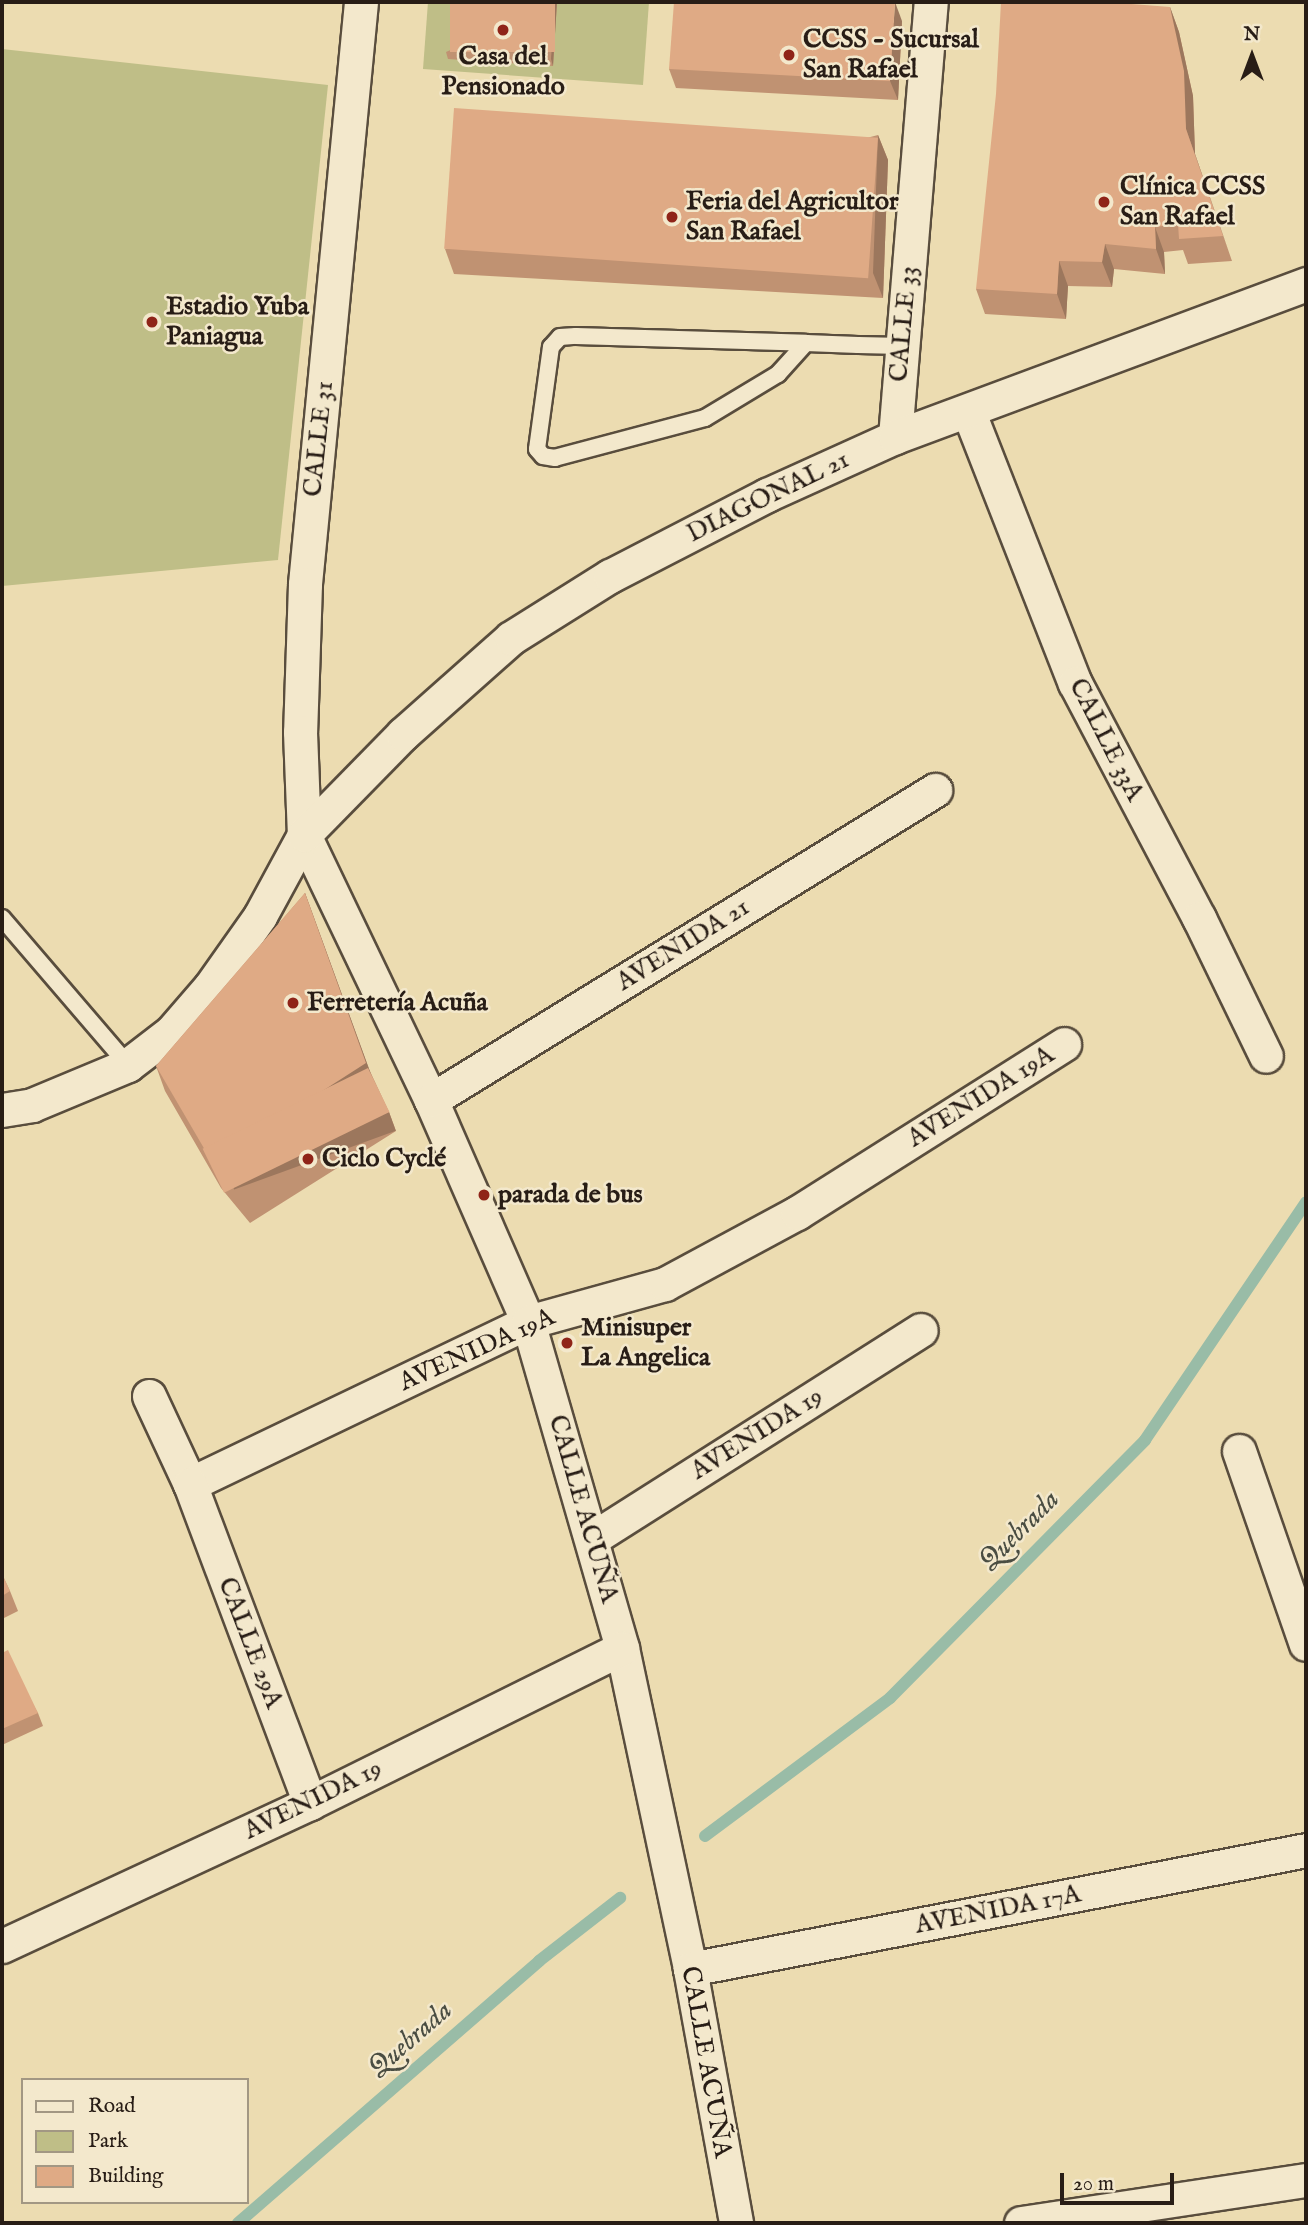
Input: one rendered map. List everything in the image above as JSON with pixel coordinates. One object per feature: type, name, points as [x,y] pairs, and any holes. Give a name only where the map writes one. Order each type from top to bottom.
[{"type":"street","name":"CALLE 31","points":[[304,835],[300,732],[305,584],[361,2]]},
{"type":"street","name":"CALLE 33","points":[[895,437],[931,2]]},
{"type":"street","name":"DIAGONAL 21","points":[[304,835],[403,734],[511,638],[610,576],[767,495],[895,437],[969,413],[1306,285]]},
{"type":"street","name":"CALLE 33A","points":[[969,413],[1075,683],[1199,918],[1266,1056]]},
{"type":"street","name":"AVENIDA 21","points":[[431,1100],[935,790]]},
{"type":"street","points":[[2,1110],[32,1105],[128,1065],[171,1032],[210,987],[260,916],[304,835]]},
{"type":"street","name":"CALLE ACUÑA","points":[[304,835],[431,1100],[528,1322],[593,1538],[622,1648],[690,1969],[736,2223]]},
{"type":"street","name":"AVENIDA 19A","points":[[190,1484],[528,1322],[665,1284],[797,1213],[1064,1044]]},
{"type":"street","name":"AVENIDA 19","points":[[593,1538],[921,1330]]},
{"type":"street","points":[[149,1396],[190,1484]]},
{"type":"street","points":[[1239,1451],[1306,1644]]},
{"type":"street","name":"CALLE 29A","points":[[190,1484],[310,1803]]},
{"type":"street","name":"AVENIDA 19","points":[[2,1946],[310,1803],[622,1648]]},
{"type":"street","name":"AVENIDA 17A","points":[[690,1969],[1306,1850]]},
{"type":"street","points":[[1021,2223],[1306,2180]]},
{"type":"lane","points":[[806,343],[778,374],[705,418],[555,458],[543,456],[537,449],[551,347],[560,337],[806,343],[903,346]]},
{"type":"lane","points":[[2,918],[128,1065]]},
{"type":"green space","points":[[428,2],[649,2],[643,85],[423,69]]},
{"type":"green space","name":"Estadio Yuba Paniagua","points":[[2,49],[328,85],[278,560],[2,586]]},
{"type":"building","name":"Casa del Pensionado","points":[[450,2],[555,2],[555,52],[450,52]]},
{"type":"building","name":"CCSS - Sucursal San Rafael","points":[[674,2],[895,2],[890,81],[669,69]]},
{"type":"building","name":"Clínica CCSS San Rafael","points":[[1001,2],[1106,2],[1170,7],[1184,71],[1186,129],[1223,236],[1179,239],[1178,224],[1155,227],[1156,249],[1105,244],[1102,262],[1059,261],[1057,294],[976,289],[996,94]]},
{"type":"building","name":"Feria del Agricultor San Rafael","points":[[454,108],[878,138],[868,278],[444,249]]},
{"type":"building","name":"Ferretería Acuña","points":[[305,893],[366,1063],[212,1162],[156,1066]]},
{"type":"building","points":[[368,1068],[389,1112],[224,1193],[203,1149]]},
{"type":"building","points":[[2,1574],[10,1591],[2,1596]]},
{"type":"building","points":[[8,1650],[38,1713],[2,1729],[2,1653]]},
{"type":"waterway","name":"Quebrada","points":[[705,1836],[890,1698],[1145,1440],[1306,1202]]},
{"type":"waterway","name":"Quebrada","points":[[238,2223],[539,1961],[620,1898]]},
{"type":"place","name":"Casa del Pensionado","points":[[503,30]]},
{"type":"place","name":"CCSS - Sucursal San Rafael","points":[[789,55]]},
{"type":"place","name":"Clínica CCSS San Rafael","points":[[1104,202]]},
{"type":"place","name":"Feria del Agricultor San Rafael","points":[[672,217]]},
{"type":"place","name":"Estadio Yuba Paniagua","points":[[152,322]]},
{"type":"place","name":"Ferretería Acuña","points":[[293,1003]]},
{"type":"place","name":"Ciclo Cyclé","points":[[308,1159]]},
{"type":"place","name":"parada de bus","points":[[484,1195]]},
{"type":"place","name":"Minisuper La Angelica","points":[[567,1343]]}]
